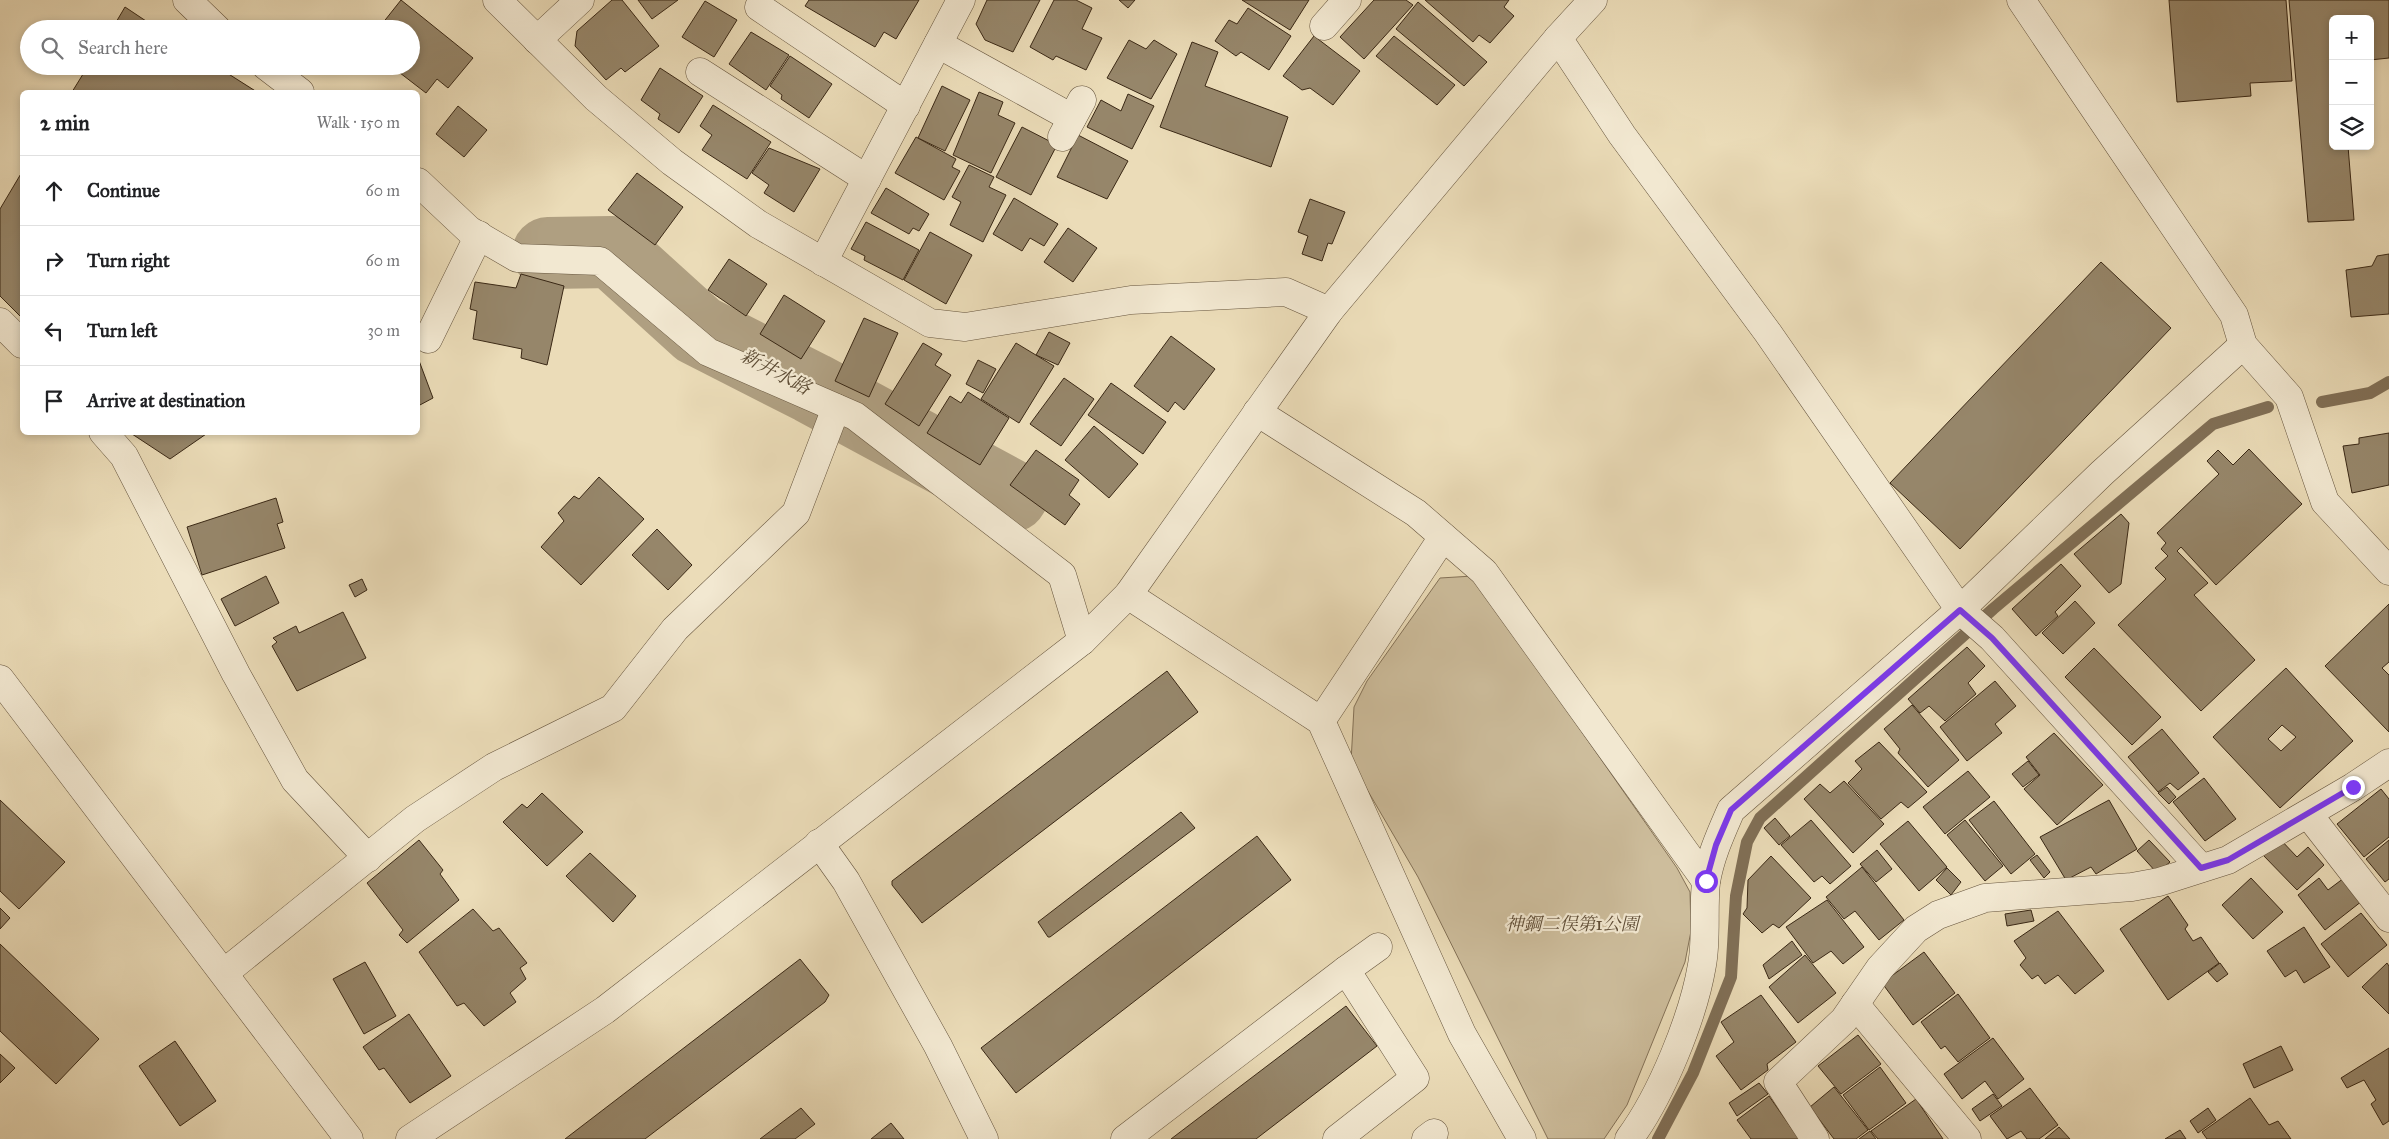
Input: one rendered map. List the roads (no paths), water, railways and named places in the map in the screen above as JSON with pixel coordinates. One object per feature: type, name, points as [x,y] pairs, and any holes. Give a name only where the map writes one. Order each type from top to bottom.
[{"type":"street","points":[[187,0],[208,20]]},
{"type":"street","points":[[496,0],[596,98],[672,162],[758,224],[930,322],[965,327],[1131,300],[1286,292],[1329,311]]},
{"type":"street","points":[[537,40],[580,0]]},
{"type":"street","points":[[823,262],[961,0]]},
{"type":"street","points":[[1324,26],[1347,0]]},
{"type":"street","points":[[410,1139],[605,1010],[1082,641],[1128,596],[1329,311],[1558,38],[1594,0]]},
{"type":"street","points":[[2021,0],[2234,315],[2243,345],[2289,397],[2325,502],[2389,571]]},
{"type":"street","points":[[759,7],[906,106]]},
{"type":"street","points":[[1558,38],[1622,135],[1768,333],[1960,610],[1992,638],[2201,868]]},
{"type":"street","points":[[938,44],[1072,118]]},
{"type":"street","points":[[700,72],[867,179]]},
{"type":"street","points":[[278,75],[297,90]]},
{"type":"street","points":[[420,184],[469,230],[517,258],[600,261],[708,352],[855,416],[1062,575],[1082,641]]},
{"type":"street","points":[[428,339],[479,235]]},
{"type":"street","points":[[0,322],[20,342]]},
{"type":"street","points":[[1629,1139],[1643,1121],[1681,1040],[1702,965],[1706,881],[1716,845],[1731,810],[1960,610],[2102,473],[2243,345]]},
{"type":"street","points":[[224,973],[415,819],[494,767],[614,708],[675,629],[796,513],[836,408]]},
{"type":"street","points":[[1257,412],[1416,513],[1484,572],[1706,881]]},
{"type":"street","points":[[106,435],[124,456],[236,674],[295,780],[368,858]]},
{"type":"street","points":[[1321,721],[1443,537]]},
{"type":"street","points":[[1128,596],[1321,721],[1462,1034],[1522,1139]]},
{"type":"street","points":[[0,679],[348,1139]]},
{"type":"street","points":[[1815,1139],[1778,1082],[1844,1020],[1880,968],[1916,929],[1938,914],[1985,898],[2132,887],[2159,882],[2228,860],[2308,814],[2389,763]]},
{"type":"street","points":[[2308,814],[2389,918]]},
{"type":"street","points":[[819,843],[851,890],[938,1046],[984,1139]]},
{"type":"street","points":[[1125,1139],[1378,947]]},
{"type":"street","points":[[1337,1139],[1415,1078],[1346,970]]},
{"type":"street","points":[[1855,1004],[1967,1139]]},
{"type":"waterway","name":"新井水路","points":[[548,253],[612,252],[698,330],[812,388],[1012,496]]},
{"type":"waterway","points":[[2322,402],[2370,393],[2389,382]]},
{"type":"waterway","points":[[1658,1139],[1693,1073],[1731,977],[1736,896],[1747,842],[1760,818],[1993,609],[2213,424],[2268,407]]},
{"type":"park label","name":"神鋼二俣第1公園","points":[[1572,924]]}]
